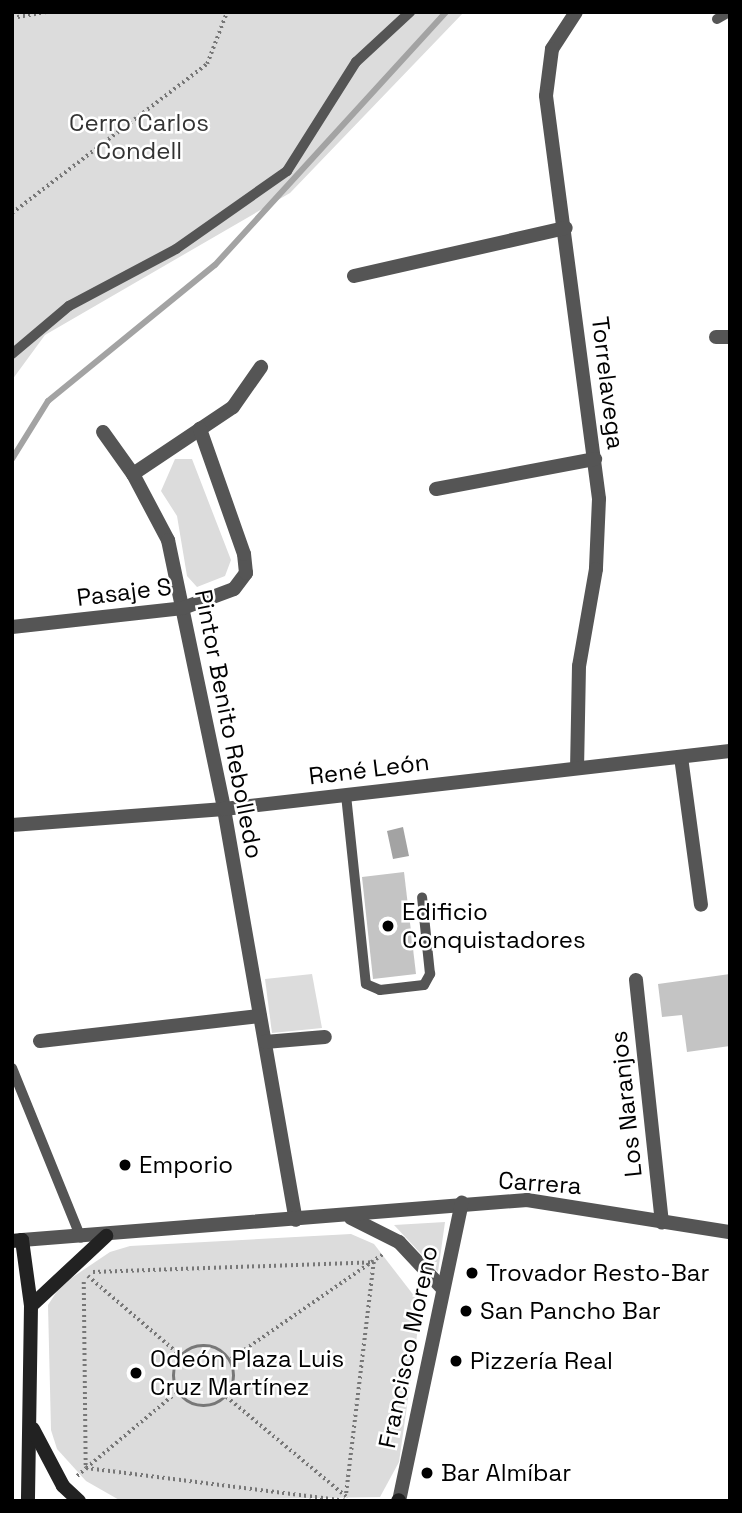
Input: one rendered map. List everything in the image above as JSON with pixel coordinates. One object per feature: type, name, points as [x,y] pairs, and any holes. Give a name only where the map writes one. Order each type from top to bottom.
[{"type":"main road","points":[[31,1306],[106,1237]]},
{"type":"main road","points":[[17,1241],[31,1306],[33,1428],[29,1501]]},
{"type":"main road","points":[[33,1428],[64,1486],[79,1501]]},
{"type":"street","name":"Torrelavega","points":[[576,12],[557,37],[546,78],[595,459],[599,534],[579,666],[577,768]]},
{"type":"street","points":[[354,276],[566,228]]},
{"type":"street","points":[[133,474],[233,407],[261,367]]},
{"type":"street","name":"Pasaje S","points":[[12,627],[183,608],[234,589],[246,573],[200,429]]},
{"type":"street","name":"Pintor Benito Rebolledo","points":[[103,432],[133,474],[168,540],[225,809],[296,1220]]},
{"type":"street","points":[[436,489],[595,459]]},
{"type":"street","name":"René León","points":[[12,825],[225,809],[730,751]]},
{"type":"street","points":[[681,757],[701,905]]},
{"type":"street","name":"Los Naranjos","points":[[636,980],[662,1223]]},
{"type":"street","points":[[40,1041],[260,1016]]},
{"type":"street","points":[[265,1042],[325,1037]]},
{"type":"street","name":"Carrera","points":[[17,1241],[106,1237],[461,1203],[555,1201],[662,1223],[730,1232]]},
{"type":"street","name":"Francisco Moreno","points":[[399,1500],[461,1203]]},
{"type":"street","points":[[346,1216],[399,1242],[442,1288]]},
{"type":"lane","points":[[12,354],[69,306],[176,249],[287,171],[356,62],[410,12]]},
{"type":"lane","points":[[718,19],[729,12]]},
{"type":"lane","points":[[346,795],[366,984],[380,990],[424,985],[430,974],[422,897]]},
{"type":"lane","points":[[12,1068],[81,1238]]},
{"type":"path","points":[[12,19],[47,12]]},
{"type":"path","points":[[12,213],[207,64],[227,12]]},
{"type":"path","points":[[84,1272],[374,1262]]},
{"type":"path","points":[[231,1359],[374,1262]]},
{"type":"path","points":[[347,1499],[374,1262]]},
{"type":"path","points":[[84,1272],[181,1356]]},
{"type":"path","points":[[84,1272],[86,1468]]},
{"type":"path","points":[[195,1348],[216,1348],[231,1359],[235,1383],[226,1397],[210,1405],[192,1404],[172,1382],[181,1356],[195,1348]]},
{"type":"path","points":[[64,1486],[179,1391]]},
{"type":"path","points":[[226,1397],[347,1499]]},
{"type":"path","points":[[86,1468],[347,1499]]},
{"type":"green space","name":"Cerro Carlos Condell","points":[[12,12],[464,12],[290,193],[45,335],[12,380]]},
{"type":"green space","points":[[175,459],[192,459],[231,560],[225,576],[197,587],[187,576],[177,516],[161,491]]},
{"type":"green space","points":[[312,974],[322,1028],[272,1033],[265,979]]},
{"type":"green space","points":[[445,1222],[438,1272],[394,1225]]},
{"type":"green space","points":[[351,1234],[374,1244],[415,1297],[420,1314],[399,1462],[380,1497],[121,1501],[86,1481],[57,1449],[51,1430],[48,1305],[61,1285],[110,1252],[130,1246]]},
{"type":"shaded area","points":[[403,827],[409,856],[393,859],[387,831]]},
{"type":"building","name":"Edificio Conquistadores","points":[[404,872],[416,974],[373,979],[362,877]]},
{"type":"building","points":[[730,974],[730,1046],[687,1052],[682,1015],[662,1017],[658,984]]},
{"type":"waterway","points":[[12,459],[48,401],[215,265],[446,12]]},
{"type":"place","name":"Edificio Conquistadores","points":[[388,926]]},
{"type":"place","name":"Emporio","points":[[125,1165]]},
{"type":"place","name":"Trovador Resto-Bar","points":[[472,1273]]},
{"type":"place","name":"San Pancho Bar","points":[[466,1311]]},
{"type":"place","name":"Pizzería Real","points":[[456,1361]]},
{"type":"place","name":"Odeón Plaza Luis Cruz Martínez","points":[[136,1373]]},
{"type":"place","name":"Bar Almíbar","points":[[427,1473]]}]
